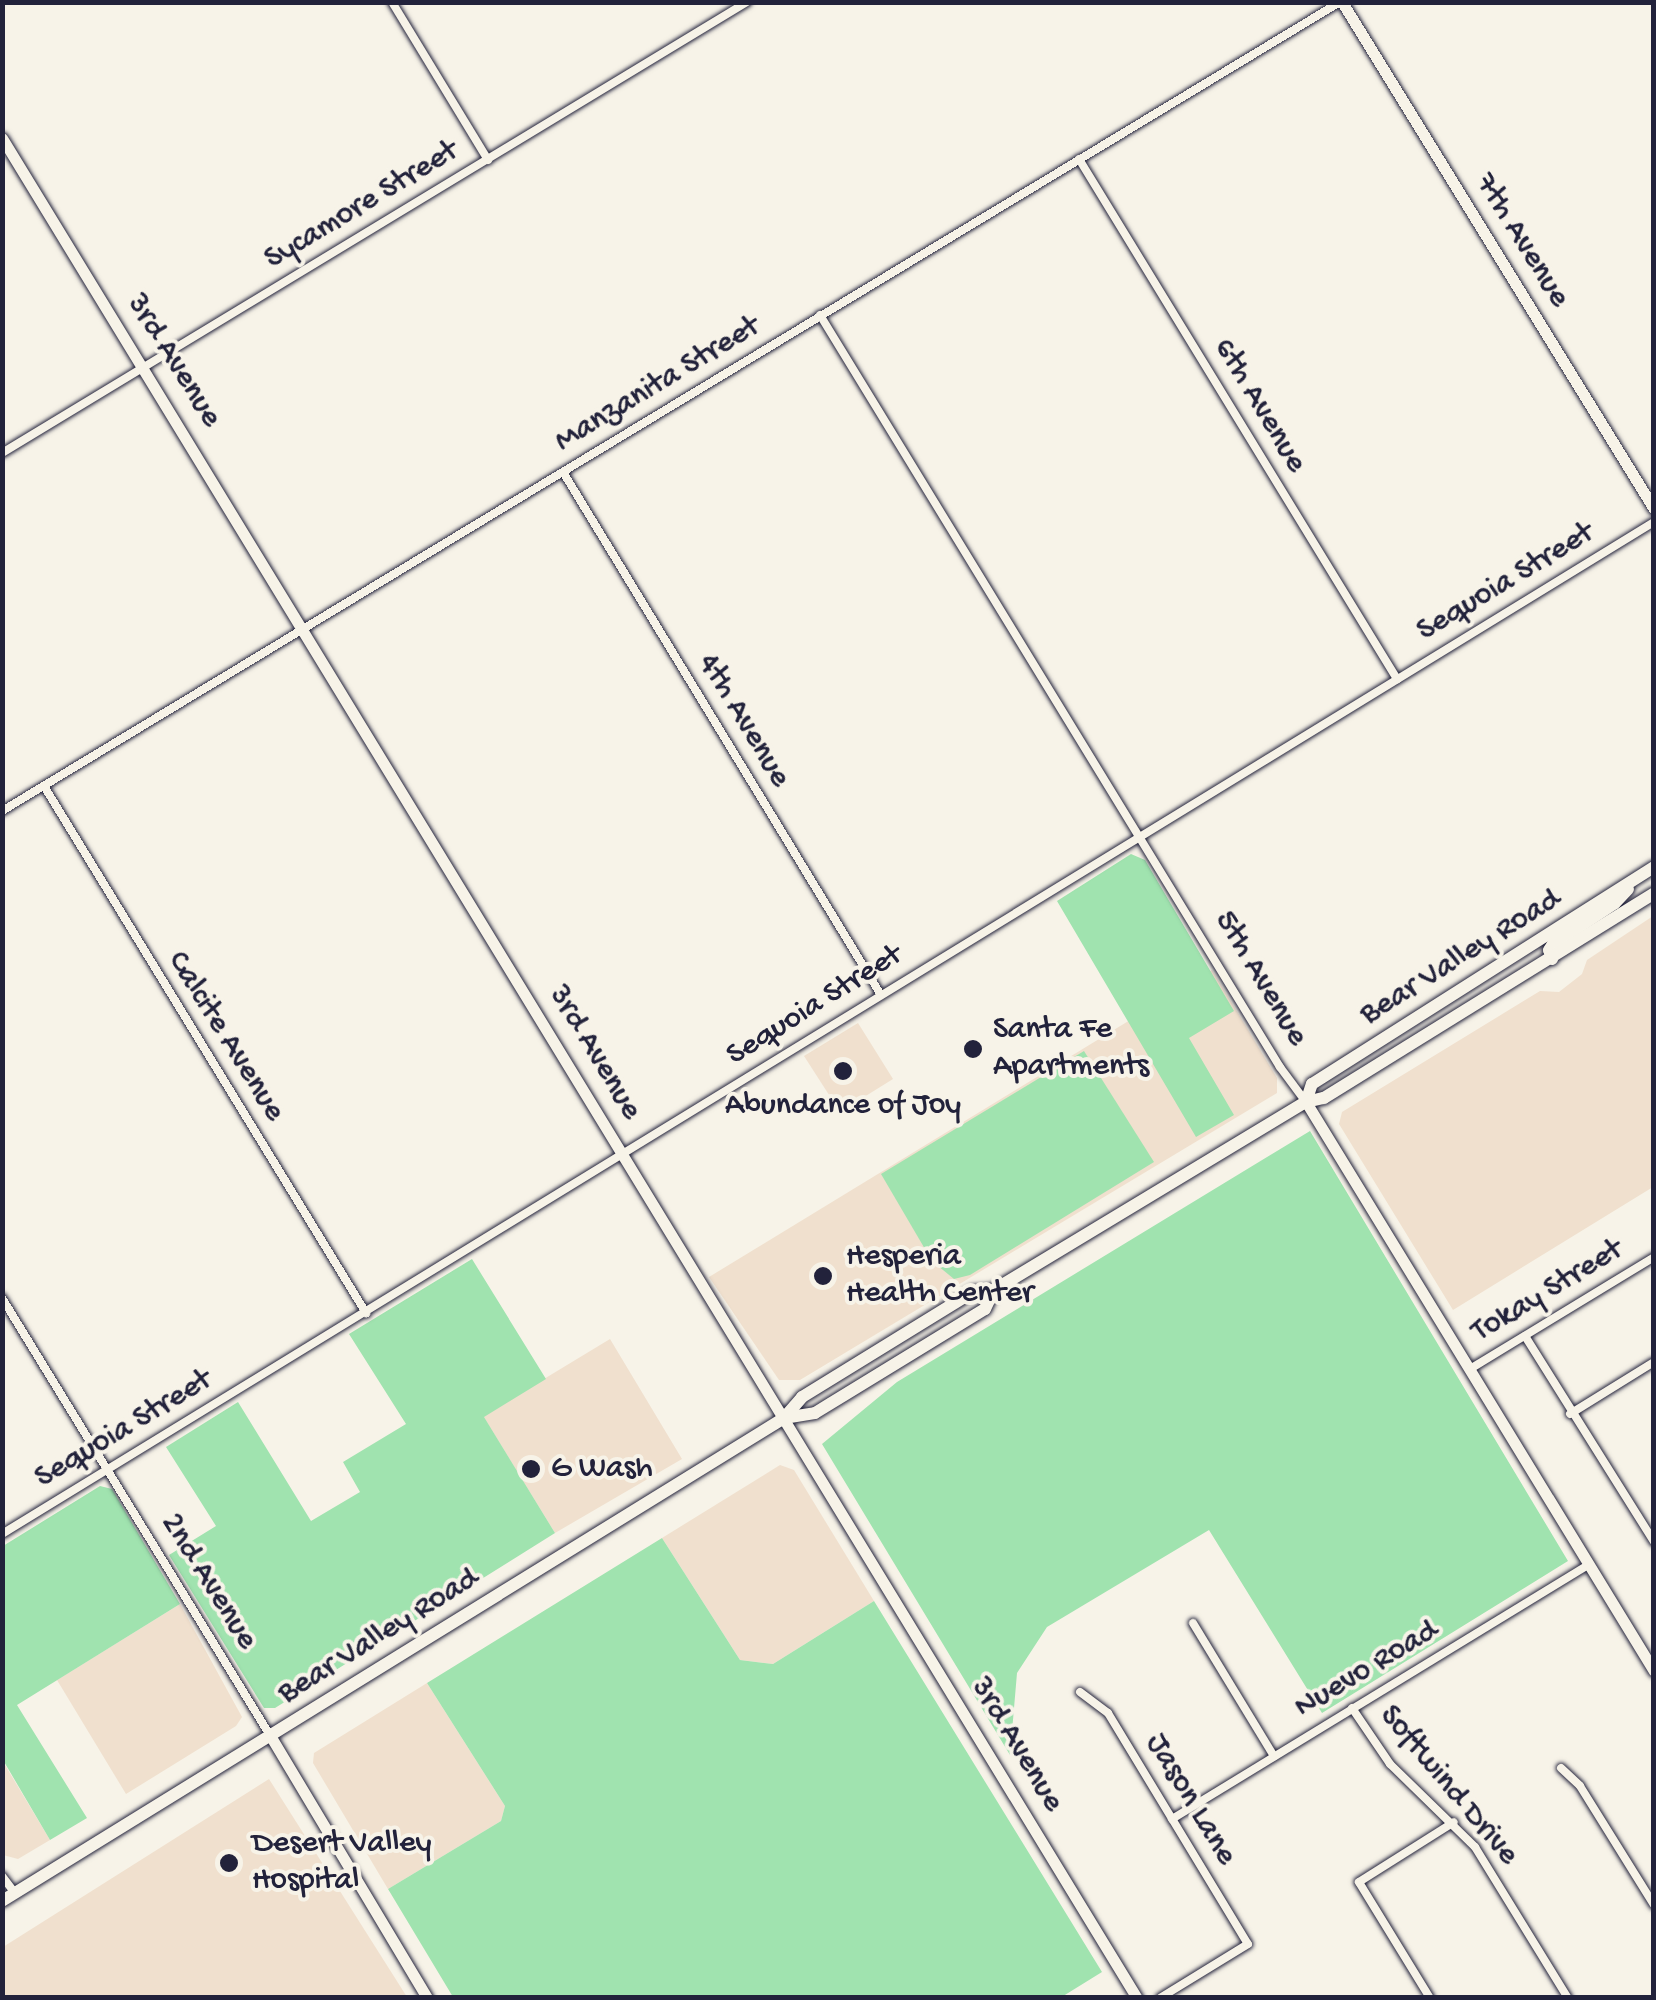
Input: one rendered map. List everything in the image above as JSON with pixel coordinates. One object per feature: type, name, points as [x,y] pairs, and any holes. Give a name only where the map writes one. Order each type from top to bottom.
[{"type":"main road","name":"Bear Valley Road","points":[[1306,1102],[1312,1084],[1654,868]]},
{"type":"main road","points":[[1552,959],[1549,950],[1554,944],[1616,903],[1640,876]]},
{"type":"main road","name":"Bear Valley Road","points":[[9,1898],[784,1418],[802,1397],[973,1292],[994,1290],[1306,1102],[1324,1098],[1654,893]]},
{"type":"main road","name":"Bear Valley Road","points":[[784,1418],[815,1414],[985,1309],[994,1290]]},
{"type":"street","points":[[392,2],[488,160]]},
{"type":"street","name":"Sycamore Street","points":[[2,453],[747,2]]},
{"type":"street","name":"Manzanita Street","points":[[2,811],[1341,2]]},
{"type":"street","name":"7th Avenue","points":[[1341,2],[1654,508]]},
{"type":"street","name":"3rd Avenue","points":[[2,138],[1137,1998]]},
{"type":"street","name":"6th Avenue","points":[[1080,159],[1396,679]]},
{"type":"street","name":"5th Avenue","points":[[820,315],[1654,1671]]},
{"type":"street","name":"4th Avenue","points":[[563,472],[881,994]]},
{"type":"street","name":"Sequoia Street","points":[[2,1534],[1654,522]]},
{"type":"street","name":"Calcite Avenue","points":[[44,786],[366,1312]]},
{"type":"street","name":"Tokay Street","points":[[1470,1369],[1654,1257]]},
{"type":"street","name":"2nd Avenue","points":[[2,1298],[428,1998]]},
{"type":"street","points":[[1524,1336],[1652,1542]]},
{"type":"street","points":[[1570,1414],[1654,1362]]},
{"type":"street","name":"Nuevo Road","points":[[1172,1819],[1588,1564]]},
{"type":"street","points":[[1193,1623],[1274,1756]]},
{"type":"street","name":"Jason Lane","points":[[1080,1692],[1108,1712],[1248,1944],[1160,1998]]},
{"type":"street","name":"Softwind Drive","points":[[1352,1708],[1390,1764],[1454,1822],[1475,1847],[1568,1998]]},
{"type":"street","points":[[1561,1768],[1580,1786],[1654,1905]]},
{"type":"street","points":[[1430,1998],[1359,1882],[1454,1822]]},
{"type":"street","points":[[2,1876],[9,1898]]},
{"type":"shaded area","points":[[1653,916],[1653,1187],[1453,1310],[1339,1124],[1342,1112],[1540,991],[1559,992],[1582,974],[1587,960]]},
{"type":"shaded area","points":[[1212,970],[1277,1078],[1277,1093],[800,1380],[779,1380],[709,1277]]},
{"type":"shaded area","points":[[858,1023],[893,1079],[840,1112],[804,1056]]},
{"type":"shaded area","points":[[610,1339],[682,1459],[555,1533],[483,1416]]},
{"type":"shaded area","points":[[780,1465],[794,1470],[874,1601],[773,1664],[740,1660],[662,1538]]},
{"type":"shaded area","points":[[180,1604],[242,1717],[236,1726],[126,1794],[57,1680]]},
{"type":"shaded area","points":[[427,1683],[505,1806],[501,1821],[388,1889],[313,1763],[314,1753]]},
{"type":"shaded area","points":[[2,1760],[50,1840],[18,1859],[3,1855]]},
{"type":"shaded area","name":"Desert Valley Hospital","points":[[269,1779],[407,1997],[4,1997],[3,1947]]},
{"type":"green space","points":[[1131,854],[1145,860],[1234,1011],[1189,1038],[1234,1115],[1196,1137],[1057,901]]},
{"type":"green space","points":[[1084,1051],[1154,1162],[970,1275],[954,1279],[932,1261],[881,1174]]},
{"type":"green space","points":[[1310,1131],[1568,1561],[1322,1713],[1209,1530],[1047,1627],[1017,1673],[1010,1755],[822,1444],[897,1382]]},
{"type":"green space","points":[[472,1259],[546,1379],[484,1417],[555,1533],[275,1708],[264,1708],[169,1555],[216,1526],[166,1447],[238,1402],[311,1521],[360,1492],[343,1462],[406,1424],[349,1334]]},
{"type":"green space","points":[[100,1486],[112,1489],[180,1604],[17,1705],[87,1818],[50,1840],[3,1760],[3,1546]]},
{"type":"green space","points":[[662,1538],[740,1660],[773,1664],[874,1601],[1102,1972],[1060,1998],[453,1997],[388,1889],[501,1821],[505,1806],[427,1683]]},
{"type":"place","name":"Santa Fe Apartments","points":[[973,1049]]},
{"type":"place","name":"Abundance of Joy","points":[[843,1071]]},
{"type":"place","name":"Hesperia Health Center","points":[[823,1276]]},
{"type":"place","name":"G Wash","points":[[531,1469]]},
{"type":"place","name":"Desert Valley Hospital","points":[[229,1863]]}]
